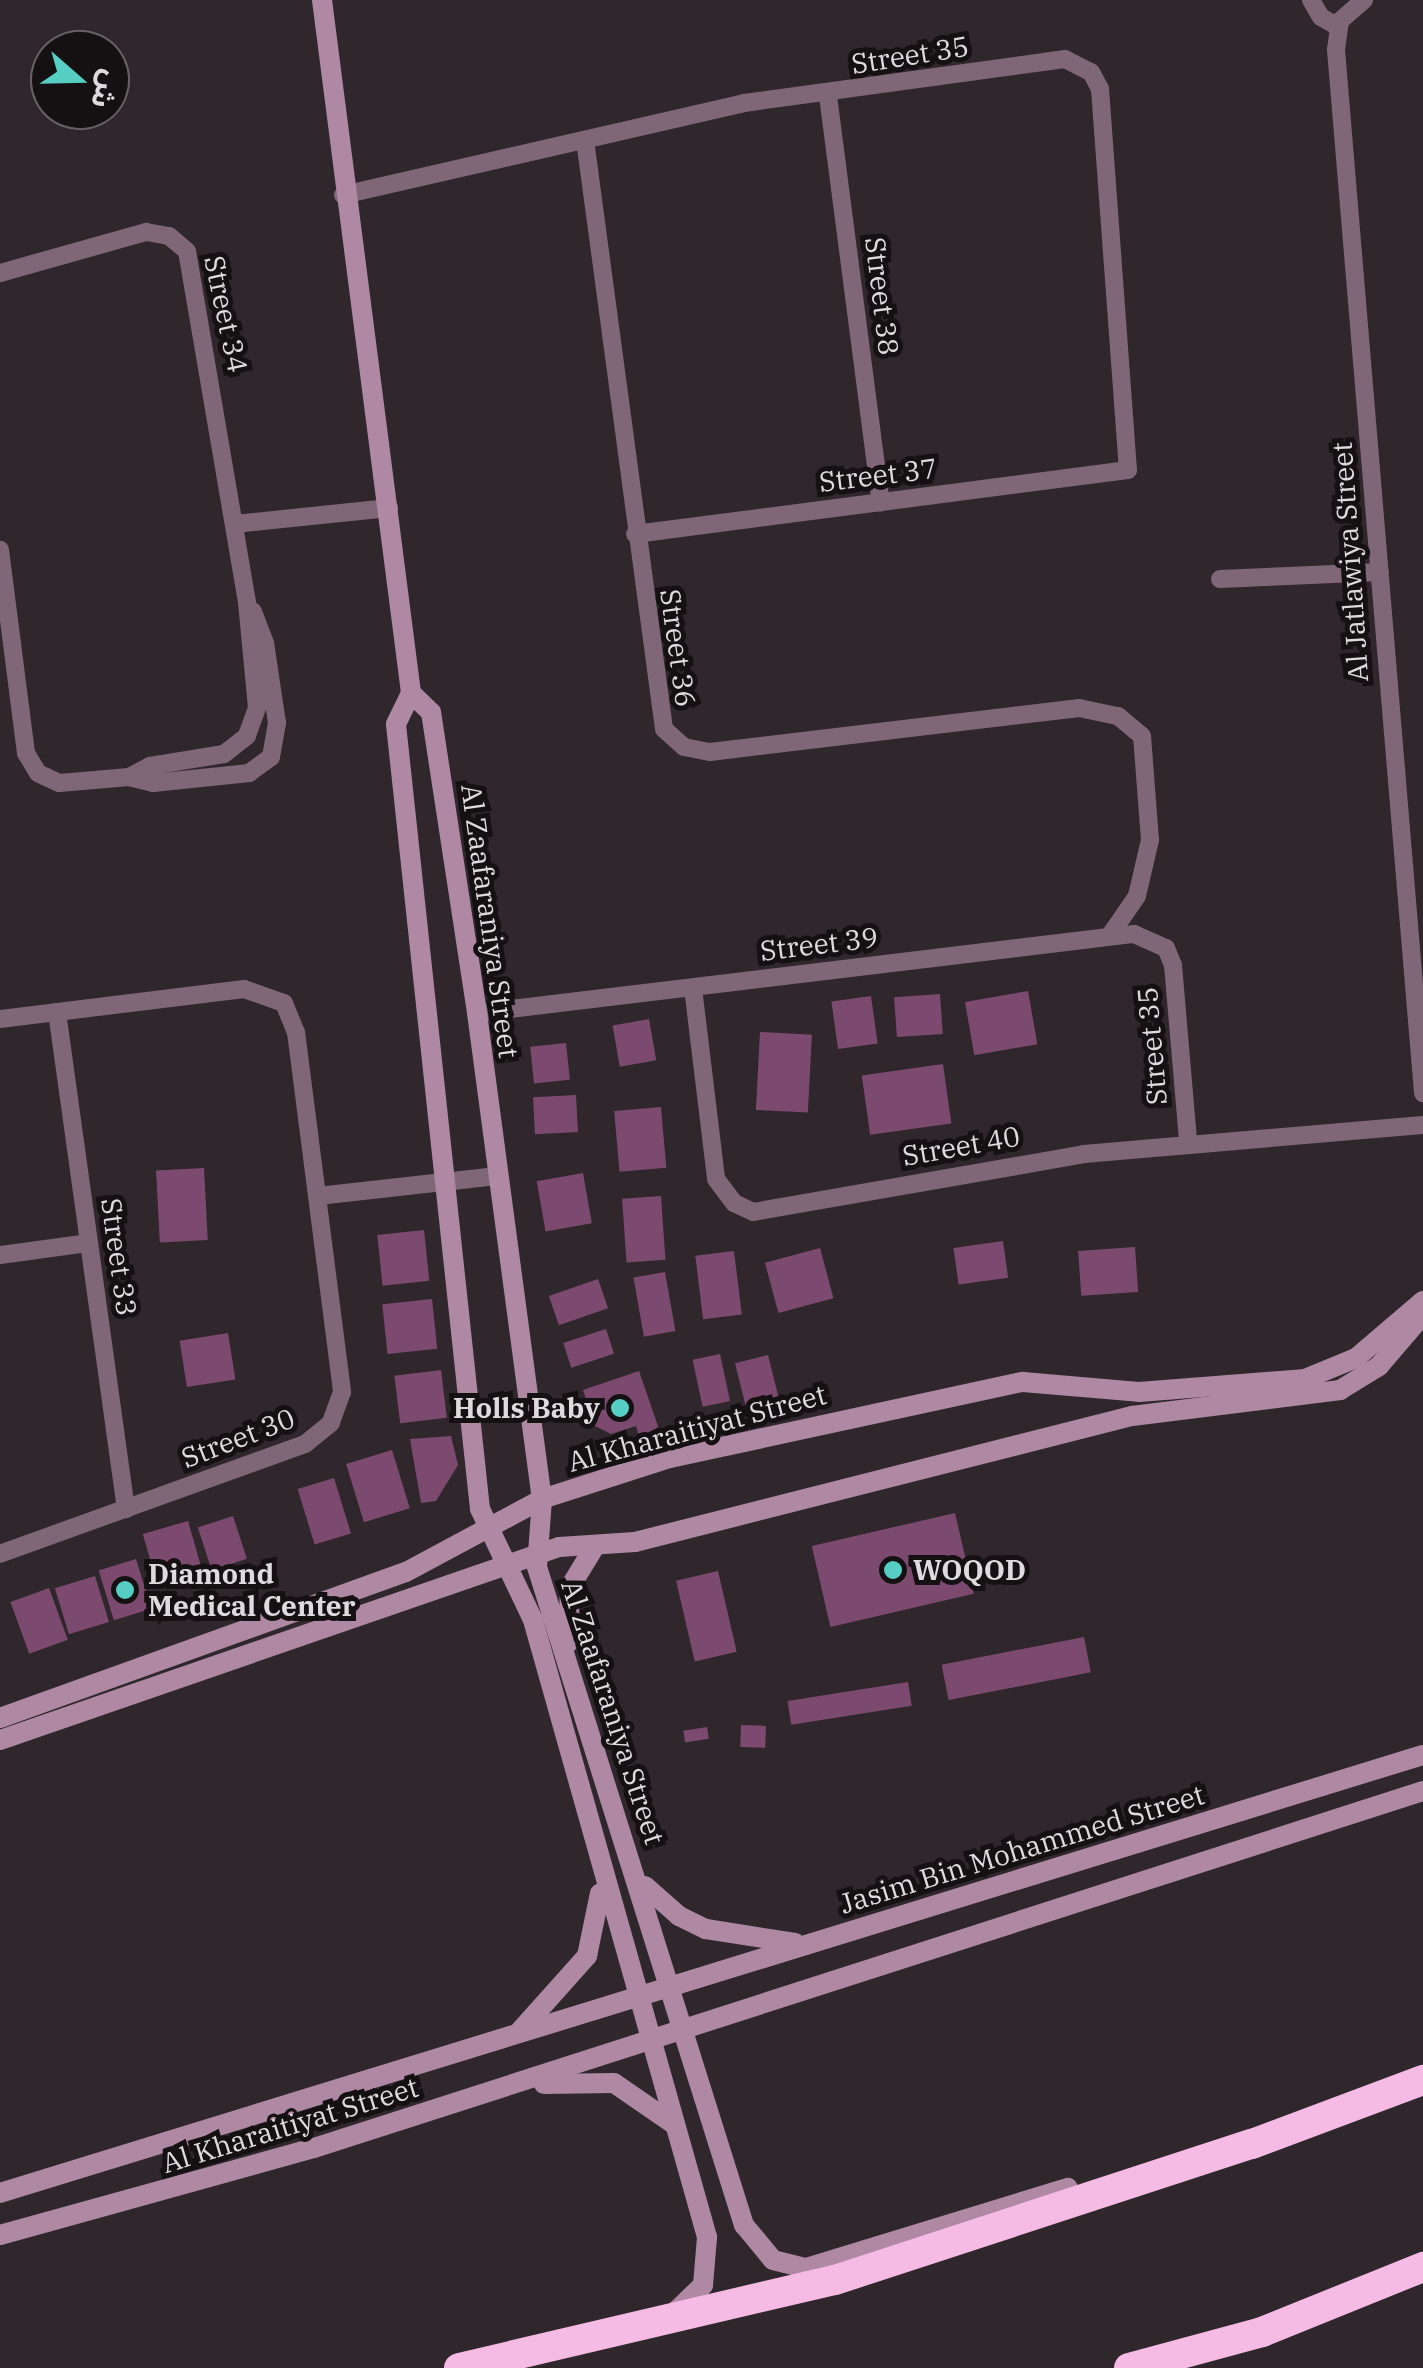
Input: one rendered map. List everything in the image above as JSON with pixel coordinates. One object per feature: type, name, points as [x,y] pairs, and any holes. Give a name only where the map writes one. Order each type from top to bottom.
[{"type":"highway","points":[[459,2368],[644,2328],[835,2280],[1176,2168],[1423,2080]]},
{"type":"highway","points":[[1129,2368],[1262,2332],[1423,2267]]},
{"type":"street","name":"Al Zaafaraniya Street","points":[[322,0],[343,195],[390,508],[411,694],[396,724],[441,1179],[486,1531],[533,1620],[710,2262],[688,2304],[644,2328]]},
{"type":"street","points":[[1311,0],[1338,27],[1364,0]]},
{"type":"street","name":"Al Jatlawiya Street","points":[[1338,27],[1423,1093]]},
{"type":"street","name":"Street 35","points":[[343,195],[744,103],[828,96],[1055,60],[1074,61],[1091,72],[1100,89],[1128,470]]},
{"type":"street","name":"Street 38","points":[[828,96],[881,503]]},
{"type":"street","name":"Street 36","points":[[585,140],[658,713],[684,747],[710,752],[1089,708],[1118,716],[1142,736],[1150,830],[1141,886],[1110,934]]},
{"type":"street","name":"Street 34","points":[[0,273],[146,232],[179,242],[195,273],[246,602],[257,708],[248,736],[224,754],[150,766],[130,777]]},
{"type":"street","name":"Street 37","points":[[635,534],[1128,470]]},
{"type":"street","points":[[234,524],[390,508]]},
{"type":"street","name":"Street 34","points":[[0,550],[33,767],[59,783],[130,777],[153,783],[249,772],[271,758],[278,732],[266,643],[246,602]]},
{"type":"street","points":[[1220,579],[1380,572]]},
{"type":"street","name":"Al Zaafaraniya Street","points":[[411,694],[431,712],[477,1013],[542,1499],[537,1554],[566,1660],[639,1878],[744,2225],[755,2246],[784,2265],[818,2266],[1076,2186],[1176,2168]]},
{"type":"street","name":"Street 39","points":[[477,1013],[1110,934],[1146,937],[1166,948]]},
{"type":"street","name":"Street 35","points":[[1166,948],[1188,1141]]},
{"type":"street","name":"Street 40","points":[[693,988],[716,1179],[743,1208],[764,1212],[974,1170],[1188,1141],[1423,1124]]},
{"type":"street","name":"Street 30","points":[[0,1019],[244,989],[275,996],[294,1021],[341,1381],[331,1424],[305,1444],[0,1554]]},
{"type":"street","name":"Street 33","points":[[57,1012],[126,1509]]},
{"type":"street","points":[[318,1196],[441,1179],[497,1176]]},
{"type":"street","points":[[0,1254],[89,1243]]},
{"type":"street","name":"Al Kharaitiyat Street","points":[[0,1718],[406,1572],[542,1499],[737,1441],[1023,1382],[1100,1390],[1323,1374],[1356,1358],[1423,1302]]},
{"type":"street","points":[[0,1740],[455,1579],[506,1568],[537,1554],[635,1542],[1103,1422],[1340,1390],[1379,1366],[1423,1316]]},
{"type":"street","points":[[1100,1390],[1103,1422]]},
{"type":"street","points":[[566,1660],[570,1587],[594,1546]]},
{"type":"street","name":"Jasim Bin Mohammed Street","points":[[636,1995],[1423,1755]]},
{"type":"street","points":[[650,2040],[1423,1791]]},
{"type":"street","points":[[519,2032],[587,1956],[597,1930],[601,1876]]},
{"type":"street","points":[[639,1878],[692,1923],[802,1944]]},
{"type":"street","name":"Al Kharaitiyat Street","points":[[0,2193],[636,1995]]},
{"type":"street","name":"Al Kharaitiyat Street","points":[[0,2236],[488,2092],[650,2040]]},
{"type":"street","points":[[488,2092],[600,2080],[639,2094],[675,2124]]},
{"type":"building","points":[[1028,991],[1037,1044],[974,1055],[965,1002]]},
{"type":"building","points":[[940,994],[943,1034],[897,1037],[894,997]]},
{"type":"building","points":[[871,996],[878,1044],[838,1049],[831,1002]]},
{"type":"building","points":[[649,1019],[656,1060],[620,1067],[613,1025]]},
{"type":"building","points":[[760,1032],[812,1035],[808,1113],[756,1110]]},
{"type":"building","points":[[566,1043],[570,1080],[534,1084],[530,1047]]},
{"type":"building","points":[[943,1064],[951,1123],[870,1135],[862,1075]]},
{"type":"building","points":[[576,1095],[578,1132],[535,1134],[533,1097]]},
{"type":"building","points":[[661,1107],[666,1168],[619,1172],[614,1111]]},
{"type":"building","points":[[204,1168],[208,1240],[160,1242],[156,1171]]},
{"type":"building","points":[[583,1173],[592,1223],[546,1231],[537,1181]]},
{"type":"building","points":[[661,1196],[665,1260],[627,1263],[622,1199]]},
{"type":"building","points":[[424,1230],[429,1281],[383,1286],[377,1235]]},
{"type":"building","points":[[1003,1241],[1008,1278],[959,1285],[953,1248]]},
{"type":"building","points":[[1135,1247],[1138,1292],[1081,1296],[1078,1251]]},
{"type":"building","points":[[820,1248],[833,1298],[778,1313],[765,1263]]},
{"type":"building","points":[[734,1251],[742,1315],[703,1319],[695,1256]]},
{"type":"building","points":[[665,1272],[675,1331],[644,1337],[633,1278]]},
{"type":"building","points":[[598,1279],[608,1308],[559,1325],[549,1296]]},
{"type":"building","points":[[432,1299],[437,1349],[388,1354],[382,1304]]},
{"type":"building","points":[[606,1329],[614,1354],[571,1368],[563,1343]]},
{"type":"building","points":[[228,1333],[235,1379],[187,1387],[180,1341]]},
{"type":"building","points":[[720,1354],[730,1401],[703,1407],[693,1360]]},
{"type":"building","points":[[768,1355],[780,1403],[747,1411],[735,1363]]},
{"type":"building","points":[[441,1370],[447,1418],[400,1423],[394,1376]]},
{"type":"building","name":"Holls Baby","points":[[639,1371],[659,1429],[639,1436],[636,1426],[611,1434],[595,1426],[583,1390]]},
{"type":"building","points":[[451,1436],[458,1465],[436,1501],[421,1503],[410,1439]]},
{"type":"building","points":[[392,1450],[410,1508],[364,1522],[346,1464]]},
{"type":"building","points":[[334,1478],[351,1533],[315,1545],[298,1489]]},
{"type":"building","name":"WOQOD","points":[[955,1513],[974,1594],[830,1627],[812,1546]]},
{"type":"building","points":[[233,1516],[247,1559],[212,1570],[198,1527]]},
{"type":"building","points":[[188,1521],[203,1575],[158,1588],[143,1534]]},
{"type":"building","name":"Diamond Medical Center","points":[[136,1559],[151,1609],[114,1620],[99,1570]]},
{"type":"building","points":[[718,1571],[737,1652],[695,1662],[676,1581]]},
{"type":"building","name":"Diamond Medical Center","points":[[95,1576],[109,1622],[69,1634],[55,1588]]},
{"type":"building","points":[[49,1588],[68,1640],[29,1654],[10,1602]]},
{"type":"building","points":[[1084,1637],[1091,1672],[949,1700],[942,1665]]},
{"type":"building","points":[[908,1682],[912,1706],[791,1725],[788,1701]]},
{"type":"building","points":[[741,1725],[766,1726],[765,1748],[740,1747]]},
{"type":"building","points":[[707,1727],[709,1739],[685,1743],[683,1731]]},
{"type":"place","name":"Holls Baby","points":[[620,1408]]},
{"type":"place","name":"WOQOD","points":[[893,1570]]},
{"type":"place","name":"Diamond Medical Center","points":[[125,1590]]}]
